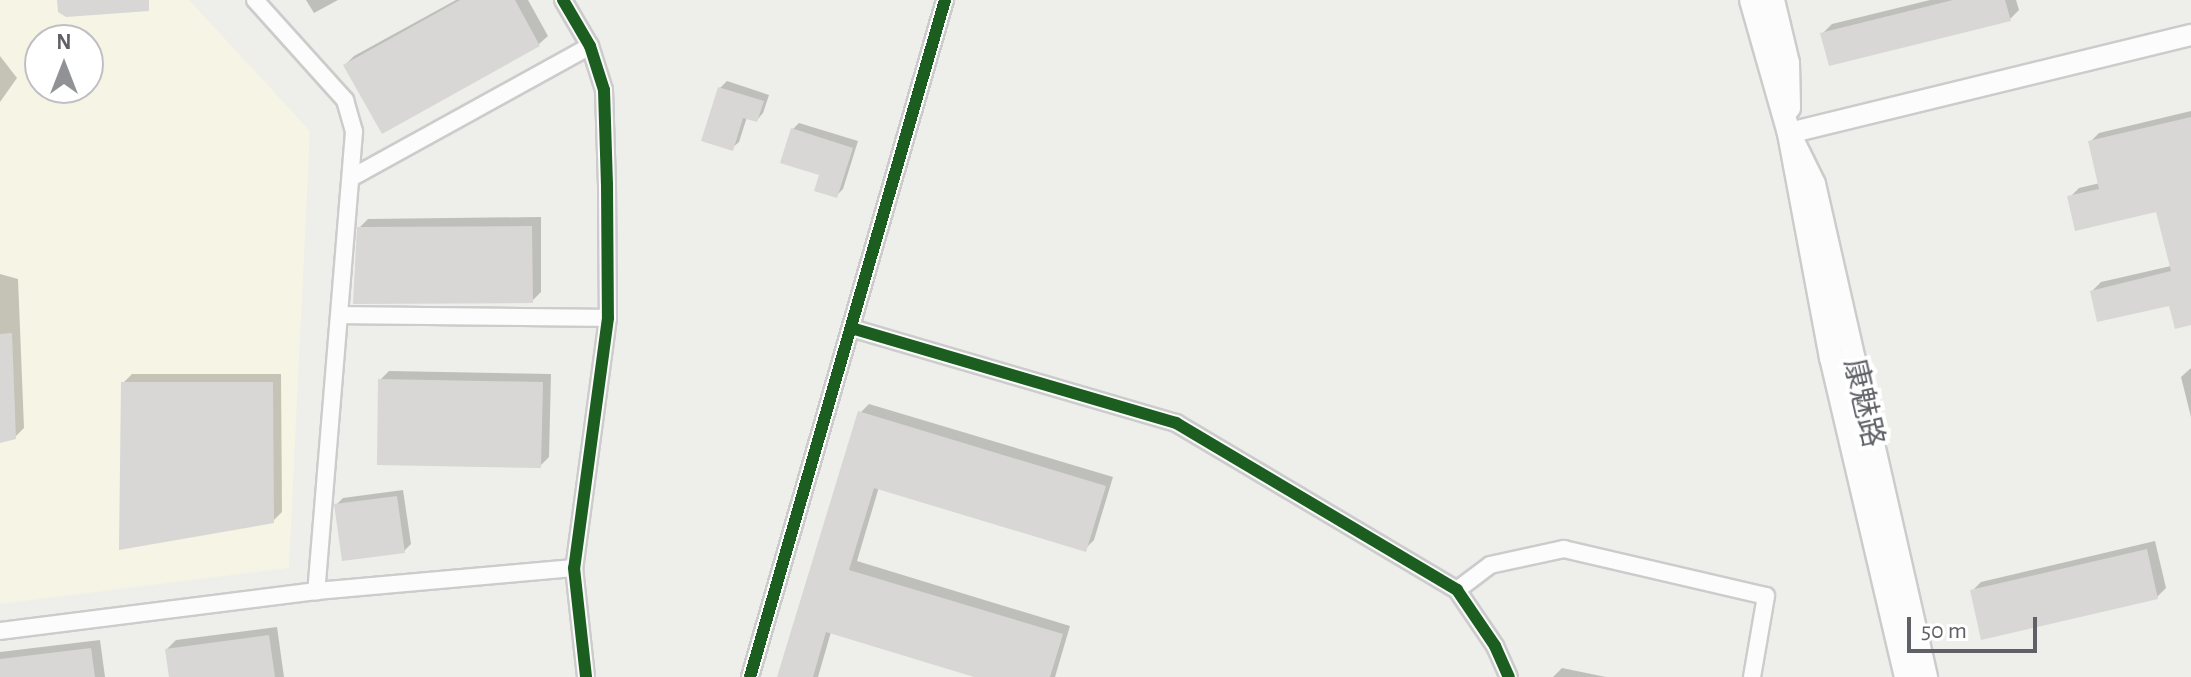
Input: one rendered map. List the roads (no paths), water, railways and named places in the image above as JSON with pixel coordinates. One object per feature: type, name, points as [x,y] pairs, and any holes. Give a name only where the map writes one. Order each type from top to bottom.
[{"type":"main road","name":"康魅路","points":[[1751,0],[1789,133],[1831,358],[1906,677]]},
{"type":"main road","name":"康魅路","points":[[1773,0],[1788,63],[1789,133],[1814,184],[1926,677]]},
{"type":"street","points":[[255,0],[345,100],[354,132],[316,591]]},
{"type":"street","points":[[563,0],[590,46],[604,90],[608,318],[574,568],[586,677]]},
{"type":"street","points":[[750,677],[945,0]]},
{"type":"street","points":[[1789,133],[2191,35]]},
{"type":"street","points":[[351,178],[590,46]]},
{"type":"street","points":[[340,315],[608,318]]},
{"type":"street","points":[[851,328],[1176,423],[1457,590],[1495,646],[1509,677]]},
{"type":"street","points":[[1457,590],[1490,565],[1564,549],[1766,596],[1752,677]]},
{"type":"street","points":[[0,631],[316,591],[574,568]]}]
